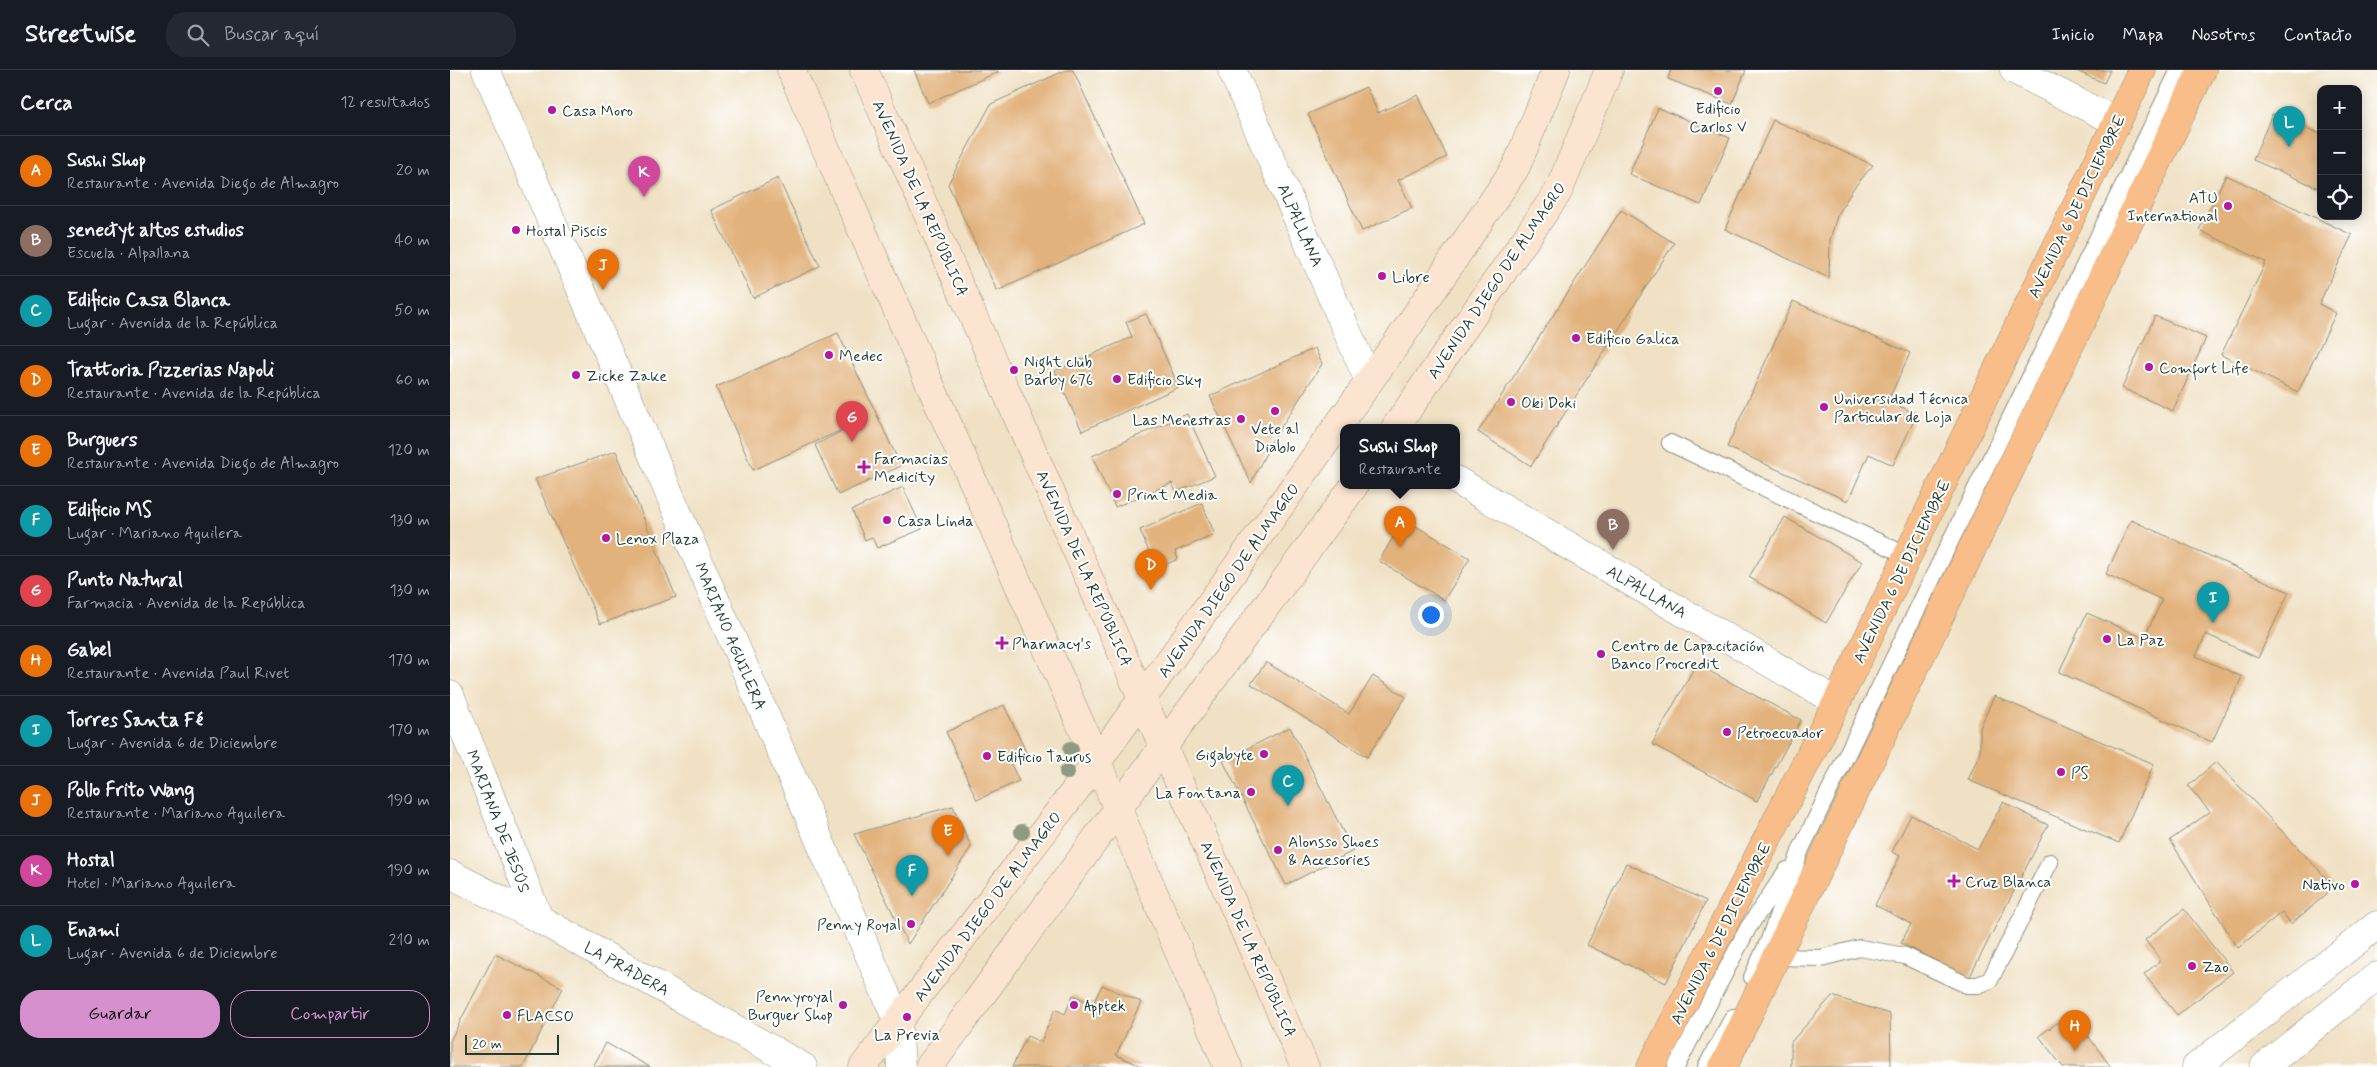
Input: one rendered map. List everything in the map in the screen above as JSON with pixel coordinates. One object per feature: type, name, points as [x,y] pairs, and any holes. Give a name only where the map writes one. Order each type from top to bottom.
[{"type":"main road","points":[[791,70],[1118,810],[1228,1067]]},
{"type":"main road","name":"AVENIDA DE LA REPÚBLICA","points":[[864,70],[1306,1067]]},
{"type":"main road","name":"AVENIDA DIEGO DE ALMAGRO","points":[[863,1067],[1143,699],[1369,381],[1516,167],[1556,70]]},
{"type":"main road","name":"AVENIDA DIEGO DE ALMAGRO","points":[[1398,424],[1558,192],[1610,70]]},
{"type":"main road","name":"AVENIDA 6 DE DICIEMBRE","points":[[1651,1067],[1837,702],[2142,70]]},
{"type":"main road","points":[[1723,1067],[2018,449],[2202,70]]},
{"type":"main road","points":[[929,1067],[1352,489]]},
{"type":"street","name":"MARIANO AGUILERA","points":[[486,70],[898,1022],[901,1067]]},
{"type":"street","name":"ALPALLANA","points":[[1232,70],[1369,381]]},
{"type":"street","points":[[2014,70],[2117,122]]},
{"type":"street","name":"ALPALLANA","points":[[1460,482],[1837,702]]},
{"type":"street","name":"MARIANA DE JESÚS","points":[[450,694],[539,919]]},
{"type":"street","name":"LA PRADERA","points":[[450,874],[539,919],[803,1067]]},
{"type":"street","points":[[2196,1067],[2377,925]]},
{"type":"street","points":[[2264,1067],[2377,976]]},
{"type":"lane","points":[[1706,1067],[1737,1009],[1769,940],[1801,849],[2179,70]]},
{"type":"lane","points":[[1670,443],[1908,556]]},
{"type":"lane","points":[[1676,1067],[1748,928],[1801,849]]},
{"type":"lane","points":[[1777,957],[1821,958],[1860,948],[1904,956],[1967,985],[1978,985],[1990,980],[2050,862]]},
{"type":"building","points":[[914,70],[997,70],[998,72],[928,103]]},
{"type":"building","points":[[1066,70],[1073,70],[1144,224],[997,291],[948,184],[991,104]]},
{"type":"building","name":"Edificio Carlos V","points":[[1671,70],[1746,70],[1732,104],[1668,79]]},
{"type":"building","points":[[2074,70],[2110,70],[2104,83]]},
{"type":"building","points":[[1366,87],[1378,113],[1418,95],[1447,157],[1398,180],[1412,208],[1362,231],[1308,114]]},
{"type":"building","points":[[1658,108],[1730,138],[1701,205],[1629,174]]},
{"type":"building","points":[[2272,114],[2317,132],[2317,187],[2253,160]]},
{"type":"building","points":[[1773,120],[1873,165],[1853,189],[1837,216],[1830,240],[1829,278],[1725,229]]},
{"type":"building","points":[[2226,175],[2317,220],[2352,235],[2319,304],[2336,313],[2298,392],[2221,355],[2266,262],[2199,230]]},
{"type":"building","points":[[778,178],[820,266],[753,298],[711,210]]},
{"type":"building","name":"Edificio Galica","points":[[1621,210],[1674,243],[1531,466],[1478,432]]},
{"type":"building","name":"Universidad Técnica Particular de Loja","points":[[1793,301],[1910,353],[1888,401],[1917,414],[1893,465],[1869,454],[1848,501],[1727,447]]},
{"type":"building","name":"Edificio Sky","points":[[1146,314],[1179,387],[1082,431],[1055,371],[1132,337],[1126,322]]},
{"type":"building","points":[[2155,316],[2206,338],[2173,411],[2122,388]]},
{"type":"building","points":[[838,333],[901,466],[838,495],[815,445],[864,420],[753,470],[716,387]]},
{"type":"building","points":[[1315,348],[1322,364],[1272,441],[1251,483],[1210,396]]},
{"type":"building","points":[[1187,414],[1215,476],[1176,492],[1172,483],[1115,507],[1092,456]]},
{"type":"building","name":"Lenox Plaza","points":[[616,451],[676,597],[600,624],[535,479]]},
{"type":"building","name":"Casa Linda","points":[[903,487],[922,529],[877,548],[872,537],[865,540],[852,510]]},
{"type":"building","points":[[1202,503],[1215,535],[1175,551],[1178,559],[1156,569],[1140,530]]},
{"type":"building","points":[[1785,517],[1862,562],[1826,623],[1749,577]]},
{"type":"building","points":[[1404,519],[1470,558],[1444,600],[1379,561]]},
{"type":"building","points":[[2131,520],[2289,592],[2258,658],[2206,634],[2196,656],[2242,677],[2212,742],[2059,672],[2087,613],[2144,638],[2162,600],[2106,574]]},
{"type":"building","points":[[1266,662],[1349,714],[1373,676],[1406,697],[1367,757],[1251,684]]},
{"type":"building","name":"Petroecuador","points":[[1696,664],[1801,720],[1757,801],[1652,744]]},
{"type":"building","name":"PS","points":[[1994,696],[2154,764],[2119,843],[1968,780],[1980,752],[1980,728]]},
{"type":"building","name":"Edificio Taurus","points":[[1004,705],[1026,752],[1009,760],[1019,781],[977,800],[946,732]]},
{"type":"building","points":[[1290,727],[1353,851],[1286,885],[1223,761]]},
{"type":"building","points":[[2216,762],[2335,887],[2291,924],[2282,912],[2238,948],[2170,840],[2210,812],[2188,786]]},
{"type":"building","name":"Cruz Blanca","points":[[2003,802],[2048,825],[1969,978],[1901,943],[1911,924],[1875,905],[1900,856],[1892,852],[1911,815],[1978,849]]},
{"type":"building","points":[[953,806],[971,847],[908,944],[854,834]]},
{"type":"building","points":[[1626,863],[1706,901],[1666,983],[1587,945]]},
{"type":"building","name":"Zao","points":[[2184,909],[2233,972],[2177,1015],[2144,974],[2161,960],[2145,940]]},
{"type":"building","name":"FLACSO","points":[[495,954],[563,988],[523,1067],[450,1067],[450,1041]]},
{"type":"building","points":[[1102,985],[1141,1002],[1116,1055],[1143,1067],[1012,1067],[1027,1036],[1041,1042],[1055,1009],[1065,1014],[1073,995],[1093,1004]]},
{"type":"building","points":[[1832,996],[1890,1014],[1891,1067],[1791,1067],[1791,1042]]},
{"type":"building","points":[[2071,1013],[2111,1067],[2063,1067],[2039,1036]]},
{"type":"building","points":[[606,1043],[650,1067],[593,1067]]},
{"type":"place","name":"Edificio Carlos V","points":[[1718,91]]},
{"type":"place","name":"Casa Moro","points":[[552,110]]},
{"type":"place","name":"Enami","points":[[2289,147]]},
{"type":"place","name":"Hostal","points":[[644,197]]},
{"type":"place","name":"ATU International","points":[[2228,206]]},
{"type":"place","name":"Hostal Piscis","points":[[516,230]]},
{"type":"place","name":"Libre","points":[[1382,276]]},
{"type":"place","name":"Pollo Frito Wang","points":[[603,290]]},
{"type":"place","name":"Edificio Galica","points":[[1576,338]]},
{"type":"place","name":"Medec","points":[[829,355]]},
{"type":"place","name":"Comfort Life","points":[[2149,367]]},
{"type":"place","name":"Night club Barby 676","points":[[1014,370]]},
{"type":"place","name":"Zicke Zake","points":[[576,375]]},
{"type":"place","name":"Edificio Sky","points":[[1117,379]]},
{"type":"place","name":"Oki Doki","points":[[1511,402]]},
{"type":"place","name":"Universidad Técnica Particular de Loja","points":[[1824,407]]},
{"type":"place","name":"Vete al Diablo","points":[[1275,411]]},
{"type":"place","name":"Las Menestras","points":[[1241,419]]},
{"type":"place","name":"Punto Natural","points":[[852,442]]},
{"type":"place","name":"Farmacias Medicity","points":[[864,467]]},
{"type":"place","name":"Print Media","points":[[1117,494]]},
{"type":"place","name":"Casa Linda","points":[[887,520]]},
{"type":"place","name":"Lenox Plaza","points":[[606,538]]},
{"type":"place","name":"Sushi Shop","points":[[1400,547]]},
{"type":"place","name":"senectyt altos estudios","points":[[1613,550]]},
{"type":"place","name":"Trattoria Pizzerias Napoli","points":[[1151,590]]},
{"type":"place","name":"Torres Santa Fé","points":[[2213,623]]},
{"type":"place","name":"La Paz","points":[[2107,639]]},
{"type":"place","name":"Pharmacy's","points":[[1002,643]]},
{"type":"place","name":"Centro de Capacitación Banco Procredit","points":[[1601,654]]},
{"type":"place","name":"Petroecuador","points":[[1727,732]]},
{"type":"place","name":"Gigabyte","points":[[1264,754]]},
{"type":"place","name":"Edificio Taurus","points":[[987,756]]},
{"type":"place","name":"PS","points":[[2061,772]]},
{"type":"place","name":"La Fontana","points":[[1251,792]]},
{"type":"place","name":"Edificio Casa Blanca","points":[[1288,806]]},
{"type":"place","name":"Alonsso Shoes & Accesories","points":[[1278,850]]},
{"type":"place","name":"Burguers","points":[[948,856]]},
{"type":"place","name":"Cruz Blanca","points":[[1954,881]]},
{"type":"place","name":"Nativo","points":[[2355,884]]},
{"type":"place","name":"Edificio MS","points":[[912,896]]},
{"type":"place","name":"Penny Royal","points":[[911,924]]},
{"type":"place","name":"Zao","points":[[2192,966]]},
{"type":"place","name":"Pennyroyal Burguer Shop","points":[[843,1005]]},
{"type":"place","name":"Apptek","points":[[1074,1005]]},
{"type":"place","name":"FLACSO","points":[[507,1015]]},
{"type":"place","name":"La Previa","points":[[907,1017]]},
{"type":"place","name":"Gabel","points":[[2075,1051]]}]
